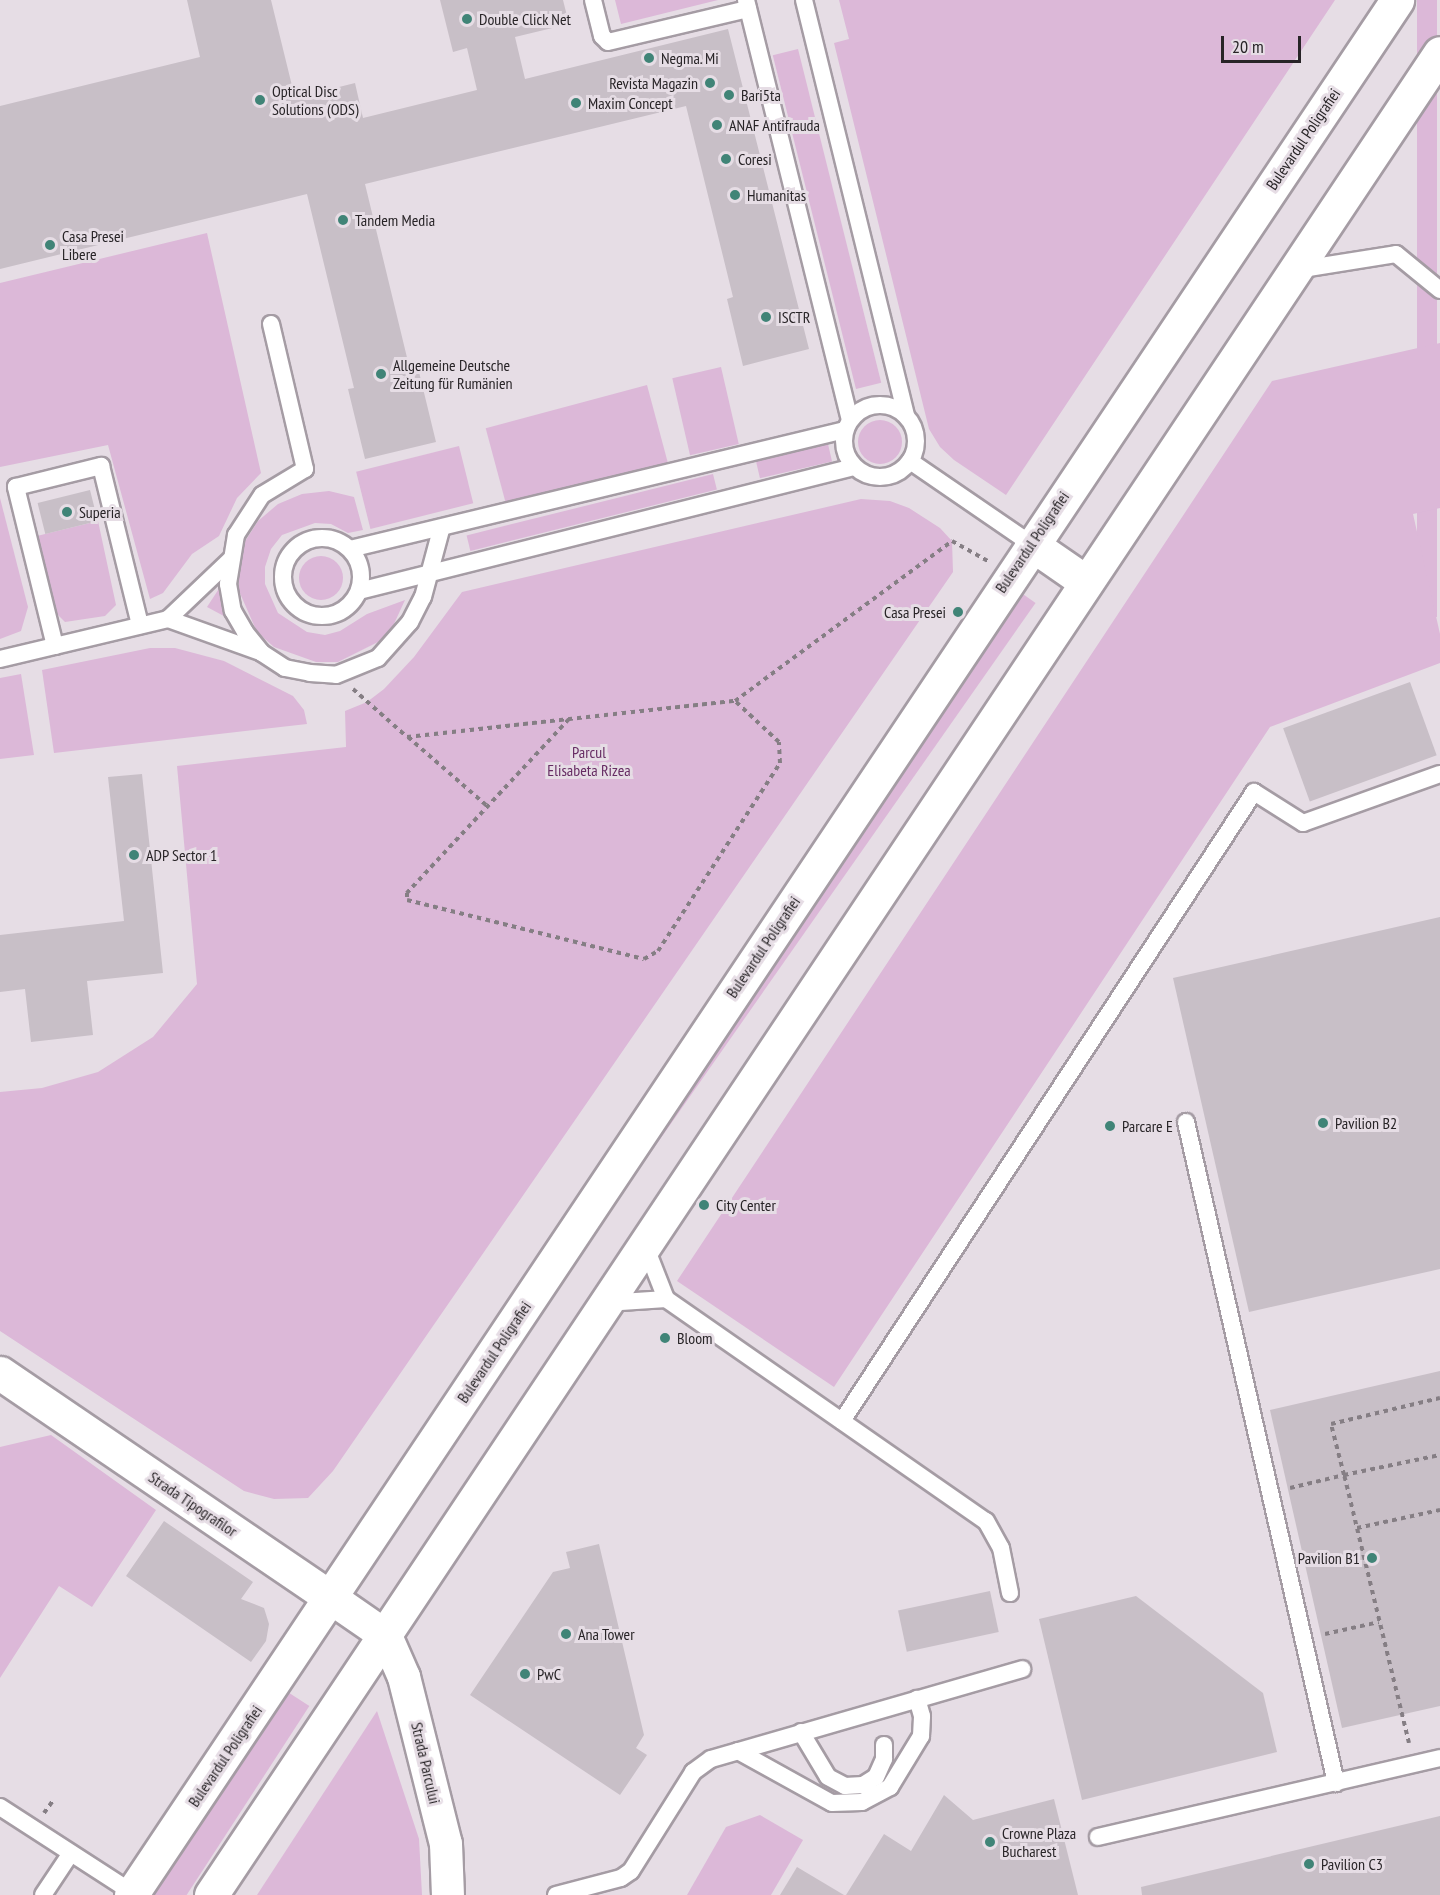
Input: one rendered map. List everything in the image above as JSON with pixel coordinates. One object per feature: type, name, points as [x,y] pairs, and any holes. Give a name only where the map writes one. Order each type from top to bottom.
[{"type":"main road","name":"Bulevardul Poligrafiei","points":[[132,1894],[1396,0]]},
{"type":"main road","points":[[211,1895],[386,1636],[1440,53]]},
{"type":"main road","points":[[1031,544],[1086,582]]},
{"type":"main road","name":"Strada Tipografilor","points":[[0,1373],[331,1598]]},
{"type":"street","name":"Strada Tipografilor","points":[[331,1598],[386,1636]]},
{"type":"street","name":"Strada Parcului","points":[[386,1636],[411,1697],[446,1844],[453,1893]]},
{"type":"lane","points":[[593,0],[602,36],[608,42],[747,4],[847,425],[844,449],[854,467]]},
{"type":"lane","points":[[359,591],[854,467],[884,477],[910,461],[916,442],[906,416],[804,0]]},
{"type":"lane","points":[[1295,271],[1396,254],[1440,290]]},
{"type":"lane","points":[[262,653],[233,611],[228,584],[230,560],[236,535],[262,495],[305,469],[271,324]]},
{"type":"lane","points":[[350,549],[441,530],[847,425],[857,412],[877,405],[887,405],[906,416]]},
{"type":"lane","points":[[910,461],[1031,544]]},
{"type":"lane","points":[[55,646],[16,488],[101,466],[140,625]]},
{"type":"lane","points":[[168,619],[262,653],[285,668],[336,675],[378,658],[395,642],[410,622],[433,573],[441,530]]},
{"type":"lane","points":[[328,538],[350,549],[361,569],[359,591],[343,610],[319,616],[297,606],[284,585],[287,561],[304,543],[328,538]]},
{"type":"lane","points":[[0,659],[168,619],[230,560]]},
{"type":"lane","points":[[842,1421],[1254,792],[1303,823],[1440,774]]},
{"type":"lane","points":[[1186,1122],[1336,1783]]},
{"type":"lane","points":[[645,1245],[666,1299],[986,1521],[1001,1548],[1010,1593]]},
{"type":"lane","points":[[606,1303],[666,1299]]},
{"type":"lane","points":[[556,1895],[621,1878],[631,1871],[693,1772],[711,1759],[1022,1669]]},
{"type":"lane","points":[[738,1751],[832,1803],[862,1802],[890,1787],[921,1736],[922,1716],[917,1699]]},
{"type":"lane","points":[[801,1732],[828,1777],[845,1786],[863,1785],[876,1777],[884,1760],[884,1744]]},
{"type":"lane","points":[[1098,1838],[1440,1758]]},
{"type":"lane","points":[[0,1807],[132,1894]]},
{"type":"lane","points":[[44,1895],[71,1853]]},
{"type":"path","points":[[407,737],[735,701],[952,541],[996,566]]},
{"type":"path","points":[[336,675],[487,806]]},
{"type":"path","points":[[569,719],[407,893],[406,900],[633,959],[652,957],[780,763],[779,742],[735,701]]},
{"type":"path","points":[[1414,1765],[1331,1424],[1440,1398]]},
{"type":"path","points":[[1270,1492],[1440,1455]]},
{"type":"path","points":[[1357,1528],[1440,1510]]},
{"type":"path","points":[[1304,1639],[1379,1622]]},
{"type":"green space","points":[[615,0],[718,0],[621,24]]},
{"type":"green space","points":[[839,0],[1335,0],[1006,495],[954,460],[940,447],[929,429],[834,43],[849,39]]},
{"type":"green space","points":[[1417,0],[1437,0],[1437,617],[1417,617]]},
{"type":"green space","points":[[798,49],[881,383],[856,389],[773,55]]},
{"type":"green space","points":[[207,233],[261,473],[237,498],[219,536],[192,554],[163,593],[150,599],[108,445],[0,467],[0,283]]},
{"type":"green space","points":[[1440,343],[1440,508],[1413,514],[1440,634],[1440,663],[1270,727],[834,1387],[677,1281],[1272,381]]},
{"type":"green space","points":[[721,367],[739,444],[690,455],[672,378]]},
{"type":"green space","points":[[647,385],[668,462],[506,505],[486,428]]},
{"type":"green space","points":[[880,420],[888,421],[896,426],[901,434],[901,450],[896,458],[888,463],[880,464],[872,463],[864,458],[859,450],[858,442],[859,434],[864,426],[872,421]]},
{"type":"green space","points":[[828,444],[832,462],[760,478],[756,461]]},
{"type":"green space","points":[[459,446],[473,503],[370,529],[356,472]]},
{"type":"green space","points":[[713,474],[717,490],[470,551],[467,535]]},
{"type":"green space","points":[[329,491],[354,497],[363,530],[348,533],[331,524],[315,523],[282,535],[271,549],[265,567],[265,584],[278,613],[307,632],[325,635],[340,631],[367,614],[405,600],[393,626],[378,642],[338,662],[316,662],[274,647],[257,632],[239,591],[238,569],[244,543],[258,521],[278,504],[302,494]]},
{"type":"green space","points":[[0,498],[28,607],[21,631],[0,639]]},
{"type":"green space","name":"Parcul Elisabeta Rizea","points":[[861,499],[890,501],[909,508],[940,528],[952,541],[953,572],[333,1471],[308,1498],[274,1499],[244,1491],[0,1331],[0,1092],[42,1088],[98,1072],[153,1037],[197,984],[177,766],[346,747],[345,711],[367,702],[384,689],[414,657],[462,592]]},
{"type":"green space","points":[[98,521],[116,605],[105,616],[65,622],[54,611],[37,536]]},
{"type":"green space","points":[[321,556],[329,557],[337,562],[342,570],[342,586],[337,594],[329,599],[321,600],[313,599],[305,594],[300,586],[299,578],[300,570],[305,562],[313,557]]},
{"type":"green space","points":[[224,581],[235,622],[207,607]]},
{"type":"green space","points":[[1020,592],[1036,603],[391,1523],[376,1512]]},
{"type":"green space","points":[[150,648],[175,648],[224,661],[293,696],[304,710],[307,724],[54,753],[42,670]]},
{"type":"green space","points":[[21,674],[34,755],[0,759],[0,678]]},
{"type":"green space","points":[[51,1435],[156,1510],[92,1607],[59,1586],[0,1678],[0,1447]]},
{"type":"green space","points":[[280,1687],[309,1706],[187,1895],[145,1895]]},
{"type":"green space","points":[[377,1711],[419,1839],[422,1895],[257,1895]]},
{"type":"green space","points":[[760,1815],[803,1840],[771,1895],[687,1895],[726,1827]]},
{"type":"building","name":"Casa Presei Libere","points":[[187,0],[271,0],[295,98],[355,83],[363,118],[477,90],[467,48],[453,52],[440,0],[563,0],[569,24],[515,37],[525,79],[728,29],[809,349],[743,366],[727,299],[733,297],[686,106],[365,184],[411,374],[419,372],[436,442],[365,459],[348,389],[354,388],[307,194],[0,269],[0,106],[200,57]]},
{"type":"building","name":"Superia","points":[[90,490],[98,521],[45,534],[38,503]]},
{"type":"building","points":[[1410,682],[1437,755],[1310,801],[1283,728]]},
{"type":"building","name":"ADP Sector 1","points":[[142,774],[163,973],[87,981],[93,1035],[31,1042],[25,989],[0,992],[0,935],[124,921],[108,777]]},
{"type":"building","name":"Pavilion B2","points":[[1440,917],[1440,1269],[1249,1312],[1173,978]]},
{"type":"building","name":"Pavilion B1","points":[[1440,1371],[1440,1706],[1342,1728],[1270,1410]]},
{"type":"building","points":[[164,1521],[253,1582],[241,1599],[264,1608],[269,1624],[266,1641],[251,1662],[126,1576]]},
{"type":"building","name":"Ana Tower","points":[[599,1544],[644,1735],[636,1748],[647,1755],[620,1795],[470,1695],[553,1572],[570,1568],[566,1552]]},
{"type":"building","points":[[990,1591],[999,1632],[907,1652],[898,1611]]},
{"type":"building","points":[[1136,1596],[1263,1693],[1277,1752],[1082,1800],[1039,1619]]},
{"type":"building","name":"Crowne Plaza Bucharest","points":[[944,1795],[973,1820],[1054,1799],[1078,1895],[846,1895],[884,1834],[911,1851]]},
{"type":"building","name":"Pavilion C3","points":[[1440,1816],[1440,1895],[1142,1895],[1141,1887]]},
{"type":"building","points":[[797,1867],[844,1895],[780,1895]]},
{"type":"place","name":"Double Click Net","points":[[467,19]]},
{"type":"place","name":"Negma. Mi","points":[[649,58]]},
{"type":"place","name":"Revista Magazin","points":[[710,83]]},
{"type":"place","name":"Bari5ta","points":[[729,95]]},
{"type":"place","name":"Optical Disc Solutions (ODS)","points":[[260,100]]},
{"type":"place","name":"Maxim Concept","points":[[576,103]]},
{"type":"place","name":"ANAF Antifrauda","points":[[717,125]]},
{"type":"place","name":"Coresi","points":[[726,159]]},
{"type":"place","name":"Humanitas","points":[[735,195]]},
{"type":"place","name":"Tandem Media","points":[[343,220]]},
{"type":"place","name":"Casa Presei Libere","points":[[50,245]]},
{"type":"place","name":"ISCTR","points":[[766,317]]},
{"type":"place","name":"Allgemeine Deutsche Zeitung für Rumänien","points":[[381,374]]},
{"type":"place","name":"Superia","points":[[67,512]]},
{"type":"place","name":"Casa Presei","points":[[958,612]]},
{"type":"place","name":"ADP Sector 1","points":[[134,855]]},
{"type":"place","name":"Pavilion B2","points":[[1323,1123]]},
{"type":"place","name":"Parcare E","points":[[1110,1126]]},
{"type":"place","name":"City Center","points":[[704,1205]]},
{"type":"place","name":"Bloom","points":[[665,1338]]},
{"type":"place","name":"Pavilion B1","points":[[1372,1558]]},
{"type":"place","name":"Ana Tower","points":[[566,1634]]},
{"type":"place","name":"PwC","points":[[525,1674]]},
{"type":"place","name":"Crowne Plaza Bucharest","points":[[990,1842]]},
{"type":"place","name":"Pavilion C3","points":[[1309,1864]]}]
